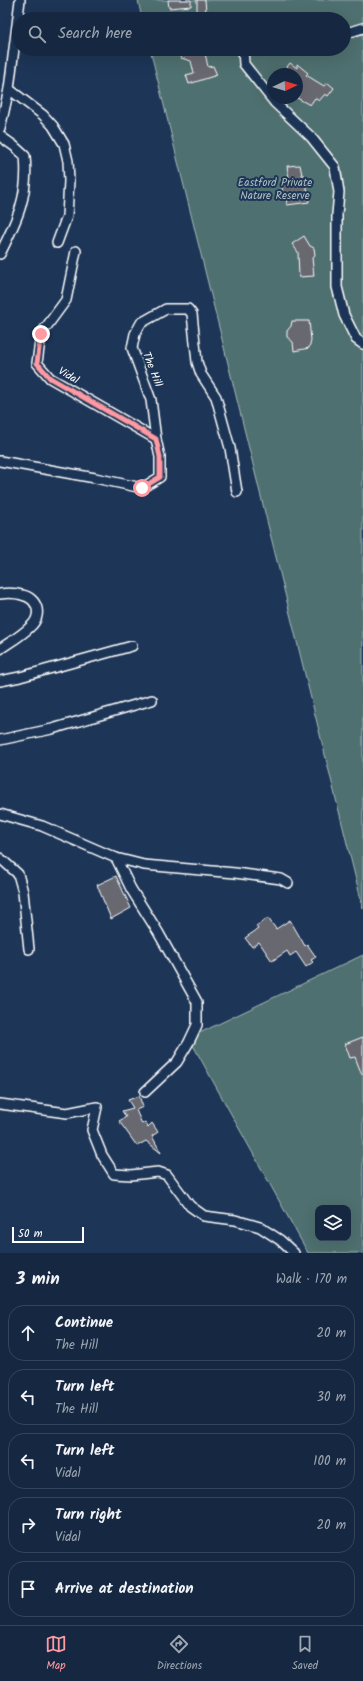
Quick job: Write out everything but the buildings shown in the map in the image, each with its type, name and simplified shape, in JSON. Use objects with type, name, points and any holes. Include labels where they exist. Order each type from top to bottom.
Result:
[{"type":"street","points":[[19,12],[20,0]]},
{"type":"street","points":[[351,32],[363,28]]},
{"type":"street","points":[[0,129],[9,89],[13,56]]},
{"type":"street","points":[[243,56],[244,64],[275,103],[311,137],[335,166],[339,192],[336,215],[337,287],[344,315],[356,339],[363,344]]},
{"type":"street","points":[[9,89],[43,115],[53,126],[64,144],[68,161],[69,181],[67,216],[57,242]]},
{"type":"street","points":[[0,136],[25,156],[27,175],[24,193],[16,221],[0,254]]},
{"type":"street","name":"Vidal","points":[[76,251],[66,300],[41,334],[37,363],[50,378],[156,439]]},
{"type":"street","name":"The Hill","points":[[0,461],[142,488],[160,477],[160,457],[156,439],[152,400],[132,348],[135,334],[141,323],[166,309],[188,309],[192,314],[197,362],[201,374],[216,397],[230,448],[237,492]]},
{"type":"street","points":[[0,594],[23,595],[34,601],[38,611],[37,619],[31,627],[0,649]]},
{"type":"street","points":[[0,681],[20,677],[132,646]]},
{"type":"street","points":[[0,740],[52,729],[152,700]]},
{"type":"street","points":[[0,814],[42,826],[116,858],[144,865],[234,873],[280,879],[288,883]]},
{"type":"street","points":[[0,858],[18,874],[23,892],[29,949]]},
{"type":"street","points":[[116,858],[131,889],[158,932],[197,1002],[197,1025],[189,1042],[177,1062],[145,1092]]},
{"type":"street","points":[[0,1104],[67,1113],[97,1107],[92,1130],[102,1155],[114,1174],[131,1175],[158,1172],[167,1175],[190,1206],[204,1216],[235,1220],[260,1227],[280,1240],[294,1253]]},
{"type":"green space","name":"Eastford Private Nature Reserve","points":[[138,0],[363,0],[363,908],[152,56],[351,56],[351,12],[141,12]]},
{"type":"green space","points":[[363,955],[363,1253],[308,1253],[189,1038]]},
{"type":"route","points":[[41,334],[37,363],[50,378],[156,439],[160,457],[160,477],[142,488]]}]
